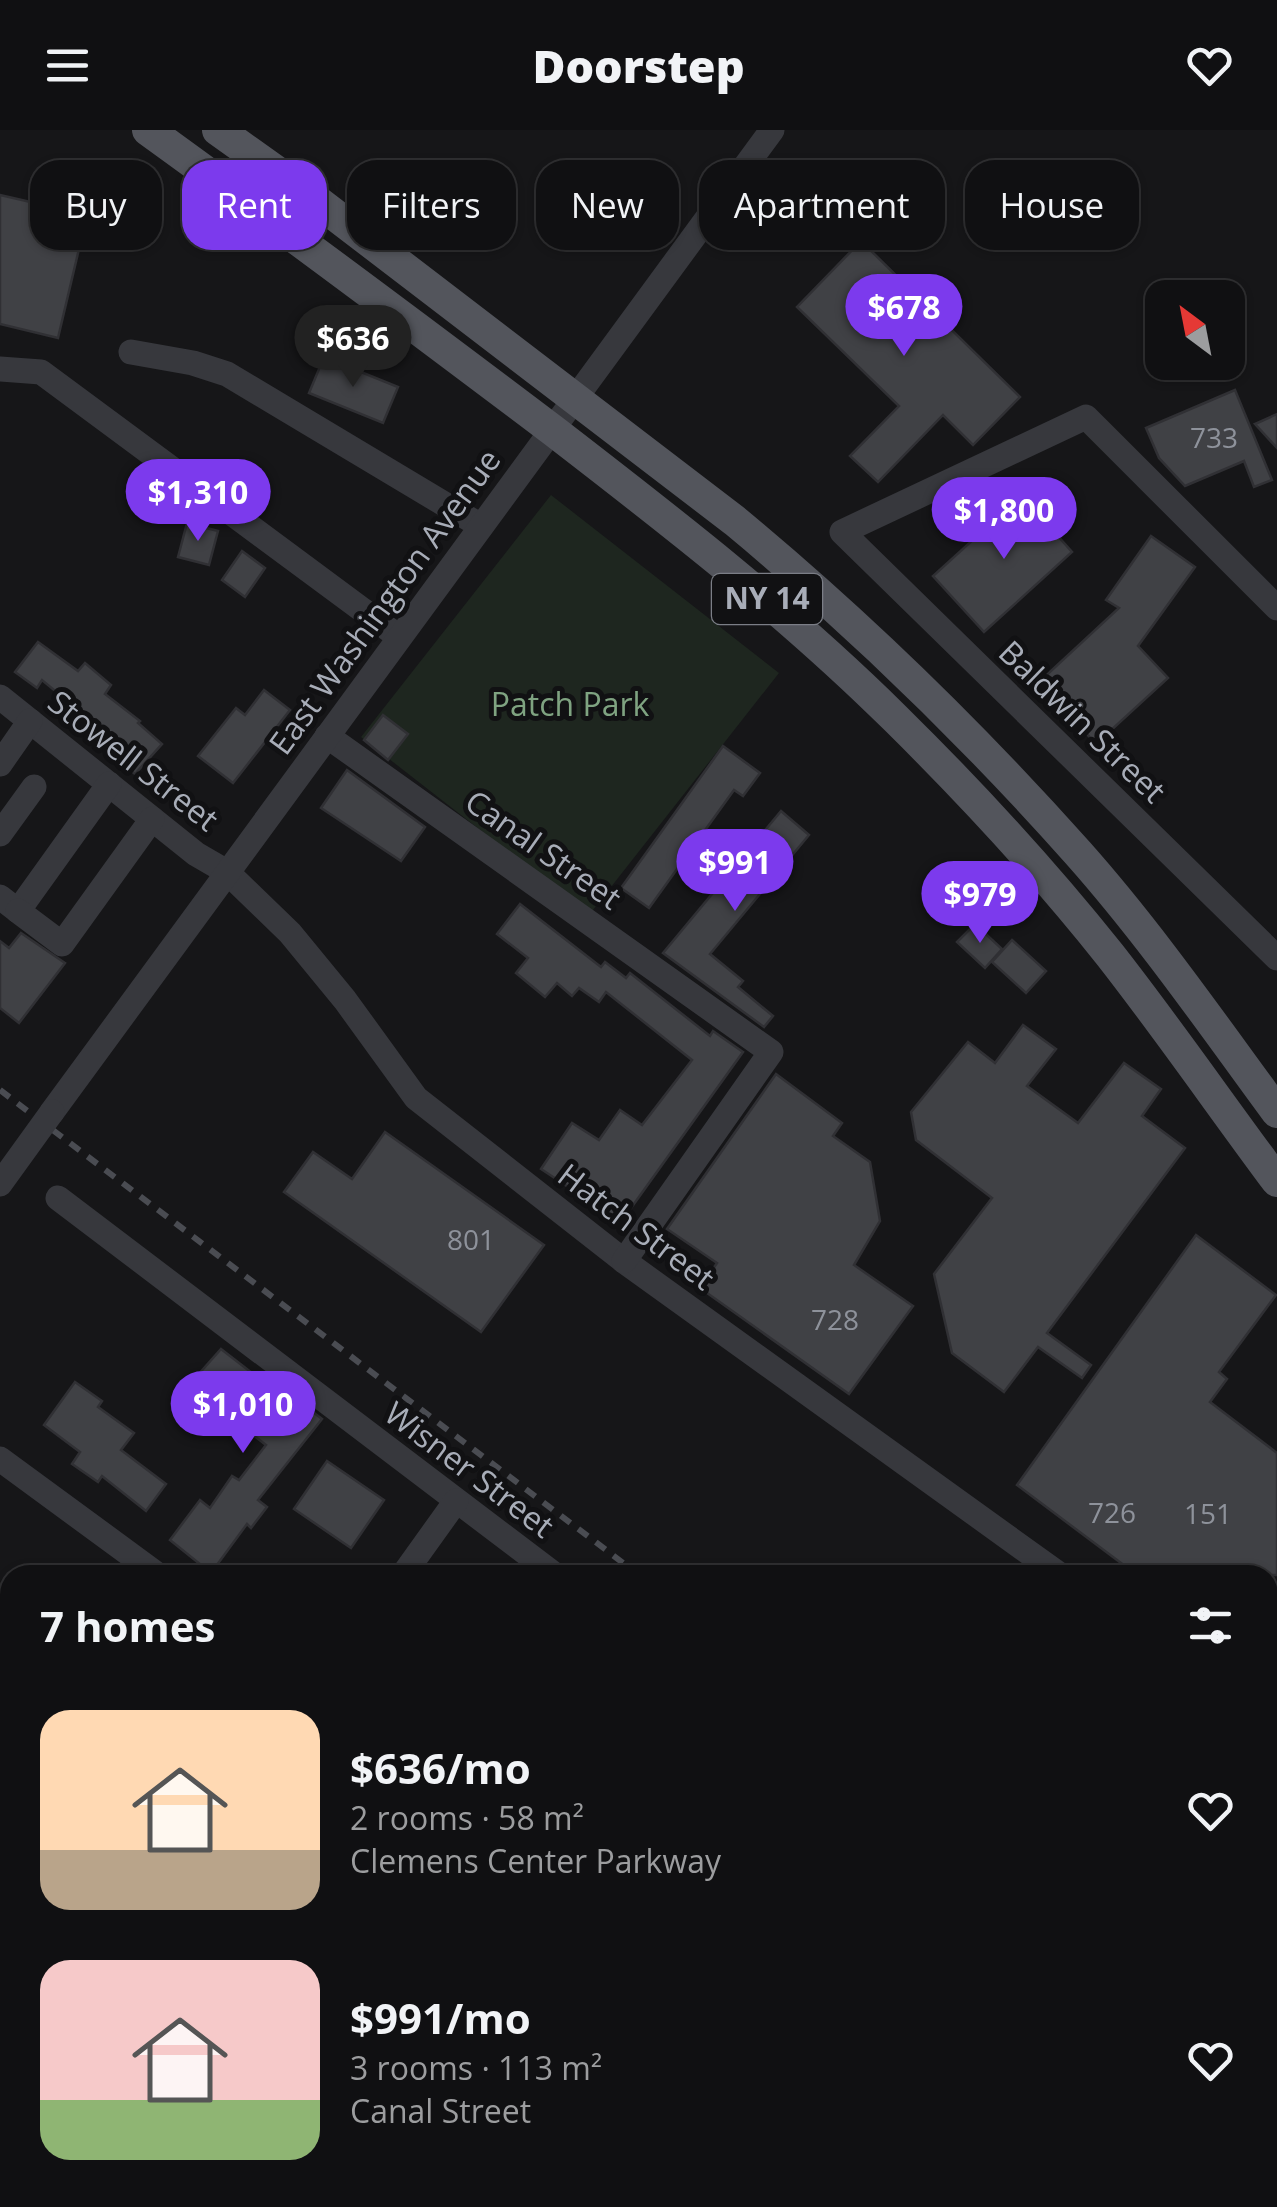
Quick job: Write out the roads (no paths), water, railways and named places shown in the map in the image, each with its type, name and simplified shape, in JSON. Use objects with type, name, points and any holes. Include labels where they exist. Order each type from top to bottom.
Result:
[{"type":"main road","name":"NY 14","points":[[148,130],[363,286],[768,599],[936,760],[1016,844],[1110,955],[1277,1181]]},
{"type":"main road","name":"NY 14","points":[[218,130],[306,192],[773,552],[914,680],[1081,856],[1277,1112]]},
{"type":"street","name":"East Washington Avenue","points":[[0,1184],[772,130]]},
{"type":"street","points":[[131,352],[193,362],[227,374],[481,526]]},
{"type":"street","points":[[0,370],[41,372],[400,637]]},
{"type":"street","name":"Baldwin Street","points":[[1277,608],[1086,418],[842,532],[1277,958]]},
{"type":"street","name":"Stowell Street","points":[[0,697],[196,854],[227,872]]},
{"type":"street","points":[[3,752],[30,721]]},
{"type":"street","name":"Canal Street","points":[[327,736],[771,1052],[624,1261]]},
{"type":"street","points":[[109,784],[9,904],[62,944],[152,819]]},
{"type":"street","points":[[0,834],[34,788]]},
{"type":"street","name":"Hatch Street","points":[[227,872],[290,933],[345,1000],[416,1098],[624,1261],[1046,1565]]},
{"type":"street","name":"Wisner Street","points":[[58,1198],[541,1565]]},
{"type":"street","points":[[0,1458],[144,1565]]},
{"type":"street","points":[[410,1565],[456,1501]]},
{"type":"railway","points":[[0,1090],[626,1565]]},
{"type":"park label","name":"Patch Park","points":[[570,705]]}]
